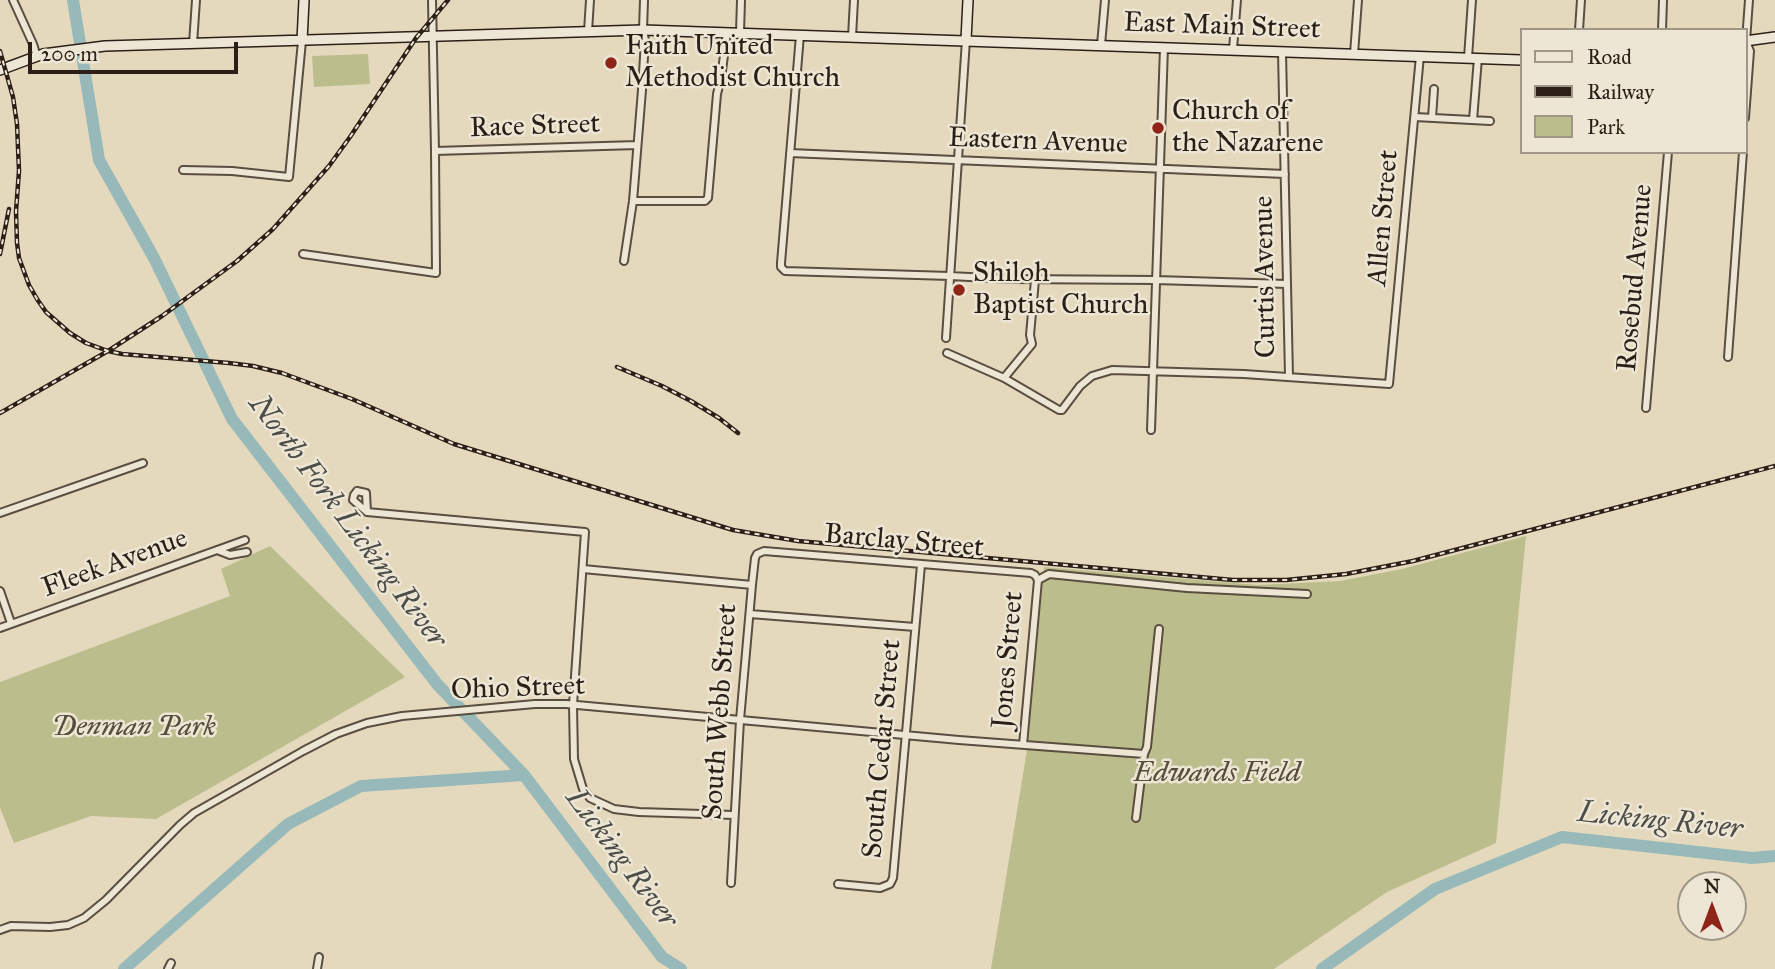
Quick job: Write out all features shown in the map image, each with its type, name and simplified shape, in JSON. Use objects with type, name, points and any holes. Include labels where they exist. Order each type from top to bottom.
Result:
[{"type":"main road","points":[[302,41],[304,0]]},
{"type":"main road","points":[[966,40],[968,0]]},
{"type":"main road","name":"East Main Street","points":[[0,70],[40,56],[105,46],[643,30],[1520,60]]},
{"type":"main road","points":[[1747,41],[1775,37]]},
{"type":"street","points":[[13,0],[40,56]]},
{"type":"street","points":[[192,44],[196,0]]},
{"type":"street","points":[[303,254],[436,273],[432,0]]},
{"type":"street","points":[[587,32],[590,0]]},
{"type":"street","points":[[624,261],[633,201],[645,40],[645,0]]},
{"type":"street","points":[[740,33],[741,0]]},
{"type":"street","points":[[852,37],[854,0]]},
{"type":"street","points":[[1101,45],[1105,0]]},
{"type":"street","points":[[1233,50],[1237,0]]},
{"type":"street","points":[[1354,54],[1358,0]]},
{"type":"street","points":[[1472,0],[1473,120]]},
{"type":"street","points":[[1578,28],[1581,0]]},
{"type":"street","points":[[1662,28],[1663,0]]},
{"type":"street","points":[[1747,28],[1749,0]]},
{"type":"street","points":[[633,201],[707,200],[717,94],[727,33]]},
{"type":"street","points":[[800,35],[781,257],[781,267],[789,273],[1287,284]]},
{"type":"street","points":[[946,338],[966,40]]},
{"type":"street","points":[[183,170],[232,171],[289,177],[302,41]]},
{"type":"street","points":[[1747,44],[1750,51],[1747,91]]},
{"type":"street","points":[[1151,430],[1164,47]]},
{"type":"street","name":"Curtis Avenue","points":[[1282,52],[1289,376]]},
{"type":"street","name":"Allen Street","points":[[1289,376],[1389,384],[1420,56]]},
{"type":"street","points":[[1432,118],[1434,89]]},
{"type":"street","points":[[1415,117],[1490,121]]},
{"type":"street","name":"Race Street","points":[[435,151],[636,145]]},
{"type":"street","name":"Eastern Avenue","points":[[790,153],[1284,174]]},
{"type":"street","name":"Rosebud Avenue","points":[[1646,408],[1668,154]]},
{"type":"street","points":[[1728,356],[1743,154]]},
{"type":"street","points":[[1004,378],[1032,344],[1030,335],[1035,280]]},
{"type":"street","points":[[947,353],[1004,378],[1057,410],[1062,410],[1080,386],[1092,376],[1112,370],[1289,376]]},
{"type":"street","points":[[0,513],[143,463]]},
{"type":"street","points":[[367,512],[585,532],[573,705],[573,759],[583,789],[590,798],[614,810],[734,815]]},
{"type":"street","name":"Fleek Avenue","points":[[0,628],[245,540]]},
{"type":"street","points":[[217,550],[230,555],[247,552]]},
{"type":"street","name":"Barclay Street","points":[[764,551],[1031,573],[1038,580]]},
{"type":"street","name":"South Webb Street","points":[[731,883],[740,720],[752,584],[755,558],[764,551]]},
{"type":"street","name":"South Cedar Street","points":[[838,884],[880,888],[890,884],[893,878],[921,565]]},
{"type":"street","points":[[583,569],[752,584]]},
{"type":"street","points":[[1038,580],[1049,574],[1187,588],[1307,594]]},
{"type":"street","name":"Jones Street","points":[[1023,745],[1038,580]]},
{"type":"street","points":[[0,591],[11,623]]},
{"type":"street","points":[[750,614],[915,627]]},
{"type":"street","points":[[1136,818],[1147,747],[1159,629]]},
{"type":"street","name":"Ohio Street","points":[[0,930],[11,926],[68,925],[83,918],[106,900],[194,813],[335,734],[385,719],[426,713],[549,704],[573,705],[1144,754]]},
{"type":"street","points":[[317,969],[318,957]]},
{"type":"green space","points":[[368,54],[370,84],[314,87],[312,56]]},
{"type":"green space","name":"Edwards Field","points":[[1526,536],[1496,843],[1387,892],[1274,969],[991,969],[1028,744],[1044,567],[1258,585],[1340,581],[1402,569]]},
{"type":"green space","name":"Denman Park","points":[[270,546],[405,677],[156,819],[91,816],[14,843],[0,808],[0,682],[230,596],[221,569]]},
{"type":"waterway","name":"North Fork Licking River","points":[[73,0],[99,160],[154,258],[232,419],[437,684],[524,775],[662,957],[681,969]]},
{"type":"waterway","points":[[124,969],[288,824],[361,786],[524,775]]},
{"type":"waterway","name":"Licking River","points":[[1322,969],[1435,889],[1562,837],[1752,858],[1775,856]]},
{"type":"railway","points":[[0,413],[108,351],[162,316],[237,261],[273,229],[329,166],[416,38],[448,0]]},
{"type":"railway","points":[[0,51],[13,97],[17,124],[19,171],[16,211],[19,258],[37,299],[46,312],[70,333],[86,343],[122,354],[229,363],[282,373],[352,399],[454,444],[733,530],[798,541],[1233,580],[1286,580],[1346,574],[1413,561],[1775,466]]},
{"type":"railway","points":[[0,254],[9,209]]},
{"type":"railway","points":[[617,367],[691,401],[738,433]]},
{"type":"place","name":"Faith United Methodist Church","points":[[611,63]]},
{"type":"place","name":"Church of the Nazarene","points":[[1158,128]]},
{"type":"place","name":"Shiloh Baptist Church","points":[[959,290]]}]
